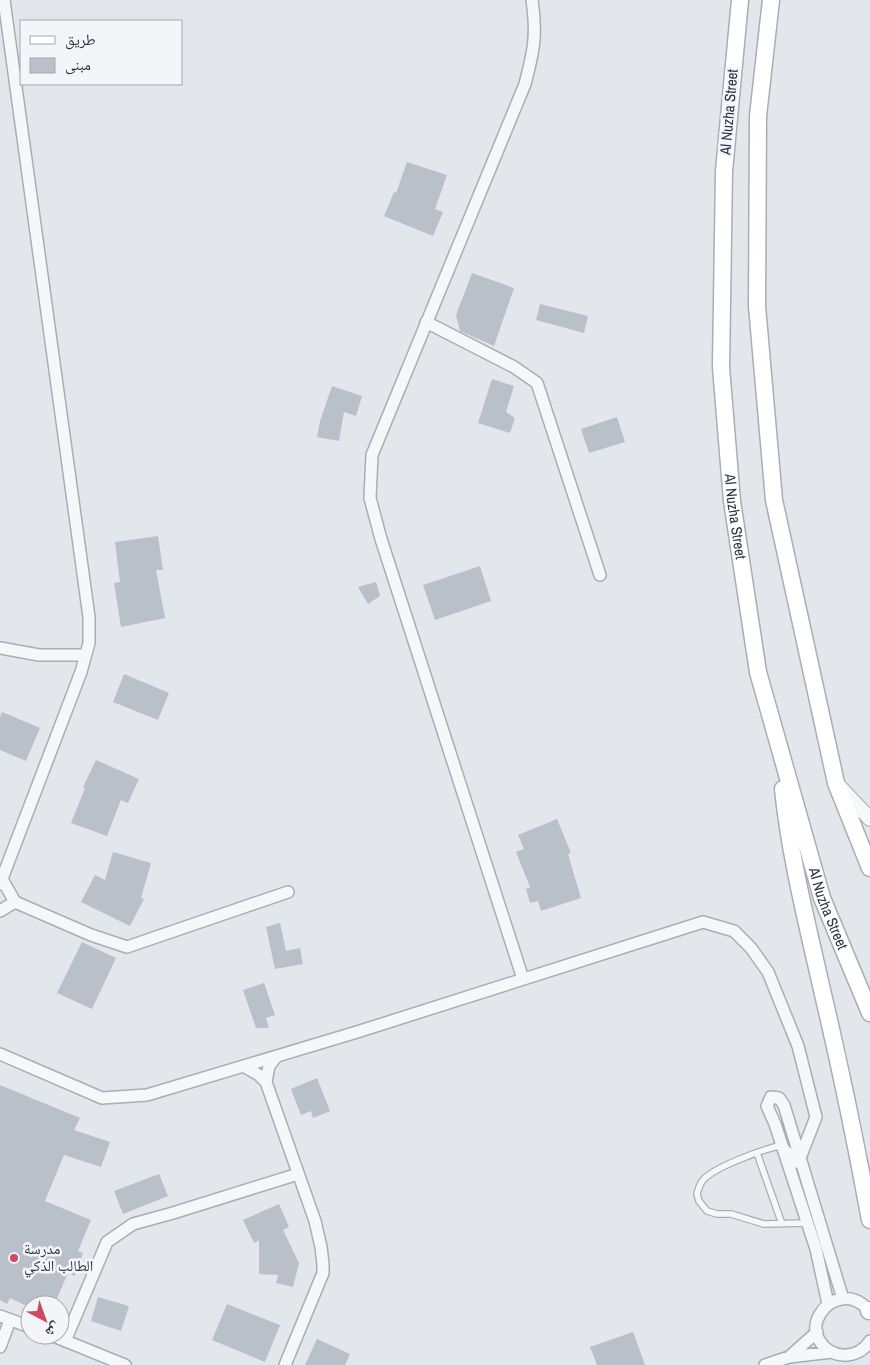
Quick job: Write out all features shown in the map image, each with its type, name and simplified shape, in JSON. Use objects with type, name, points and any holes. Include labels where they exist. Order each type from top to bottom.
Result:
[{"type":"main road","name":"Al Nuzha Street","points":[[740,0],[724,171],[721,367],[732,501],[758,672],[822,898],[870,1013]]},
{"type":"main road","name":"Al Nuzha Street","points":[[771,0],[758,116],[757,306],[774,500],[836,783],[870,868]]},
{"type":"main road","points":[[780,749],[787,829],[835,1046],[870,1220]]},
{"type":"street","points":[[4,0],[89,617],[89,643],[80,672],[1,882],[15,902],[91,935],[127,947],[288,892]]},
{"type":"street","points":[[523,979],[381,539],[370,498],[372,455],[525,84],[534,49],[535,23],[532,0]]},
{"type":"street","points":[[426,322],[514,366],[537,383],[600,574]]},
{"type":"street","points":[[0,648],[39,656],[85,655]]},
{"type":"street","points":[[836,783],[870,819]]},
{"type":"street","points":[[0,911],[15,902]]},
{"type":"street","points":[[0,1054],[102,1098],[147,1095],[703,922],[734,931],[751,948],[768,972],[798,1046],[816,1117],[800,1158]]},
{"type":"street","points":[[276,1056],[269,1066],[266,1082],[318,1232],[323,1264],[323,1272],[285,1365]]},
{"type":"street","points":[[243,1066],[266,1082]]},
{"type":"street","points":[[828,1304],[816,1249],[782,1145],[767,1106],[771,1097],[779,1098],[784,1105],[843,1299]]},
{"type":"street","points":[[70,1329],[107,1242],[133,1224],[298,1174]]},
{"type":"street","points":[[841,1358],[819,1340],[817,1322],[820,1313],[828,1304],[843,1299],[859,1302],[870,1312]]},
{"type":"street","points":[[0,1347],[5,1318],[20,1323]]},
{"type":"street","points":[[790,1357],[817,1332]]},
{"type":"street","points":[[766,1365],[790,1357],[841,1358],[860,1352],[870,1341]]},
{"type":"street","points":[[70,1343],[125,1365]]},
{"type":"lane","points":[[807,1223],[764,1224],[731,1214],[717,1214],[707,1211],[699,1201],[697,1194],[703,1180],[720,1167],[782,1145],[790,1151],[811,1194]]},
{"type":"lane","points":[[757,1153],[782,1224]]},
{"type":"building","points":[[407,162],[447,175],[435,209],[443,212],[433,236],[384,216],[394,192],[396,193]]},
{"type":"building","points":[[472,273],[514,288],[494,346],[460,331],[456,315]]},
{"type":"building","points":[[540,304],[588,316],[584,333],[536,320]]},
{"type":"building","points":[[492,379],[514,386],[506,412],[515,418],[510,433],[478,423]]},
{"type":"building","points":[[332,386],[362,396],[356,416],[344,412],[339,441],[317,437],[320,421]]},
{"type":"building","points":[[617,417],[625,442],[589,453],[581,429]]},
{"type":"building","points":[[158,536],[163,570],[156,570],[165,618],[121,627],[114,583],[120,582],[115,542]]},
{"type":"building","points":[[480,566],[491,601],[435,620],[423,585]]},
{"type":"building","points":[[376,582],[380,596],[368,604],[358,587]]},
{"type":"building","points":[[124,674],[169,693],[158,720],[113,702]]},
{"type":"building","points":[[2,712],[40,728],[26,761],[0,750],[0,717]]},
{"type":"building","points":[[96,760],[139,779],[128,803],[121,800],[107,836],[71,823],[85,788],[83,787]]},
{"type":"building","points":[[557,819],[571,853],[568,854],[581,898],[541,911],[538,901],[530,903],[526,889],[530,887],[516,852],[524,849],[518,835]]},
{"type":"building","points":[[113,852],[151,863],[141,898],[144,899],[130,926],[81,902],[95,875],[105,880]]},
{"type":"building","points":[[280,923],[286,951],[300,948],[303,964],[275,969],[266,927]]},
{"type":"building","points":[[82,942],[116,958],[92,1009],[57,993]]},
{"type":"building","points":[[264,983],[275,1015],[266,1018],[269,1028],[256,1028],[243,990]]},
{"type":"building","points":[[317,1078],[330,1111],[313,1118],[311,1111],[301,1115],[291,1089]]},
{"type":"building","points":[[0,1085],[80,1118],[74,1130],[110,1142],[101,1167],[64,1155],[45,1201],[91,1220],[78,1251],[83,1253],[75,1276],[68,1273],[58,1295],[20,1295],[20,1303],[10,1298],[7,1304],[0,1300]]},
{"type":"building","points":[[159,1174],[168,1196],[123,1214],[114,1191]]},
{"type":"building","points":[[279,1204],[289,1227],[283,1230],[299,1263],[293,1287],[276,1283],[278,1275],[259,1274],[259,1240],[254,1243],[243,1220]]},
{"type":"building","points":[[98,1297],[129,1306],[121,1331],[91,1321]]},
{"type":"building","points":[[227,1304],[280,1325],[265,1362],[212,1340]]},
{"type":"building","points":[[633,1332],[645,1365],[597,1365],[590,1347]]},
{"type":"building","points":[[317,1339],[350,1354],[345,1365],[305,1365]]},
{"type":"place","name":"مدرسة الطالب الذكي","points":[[14,1258]]}]
